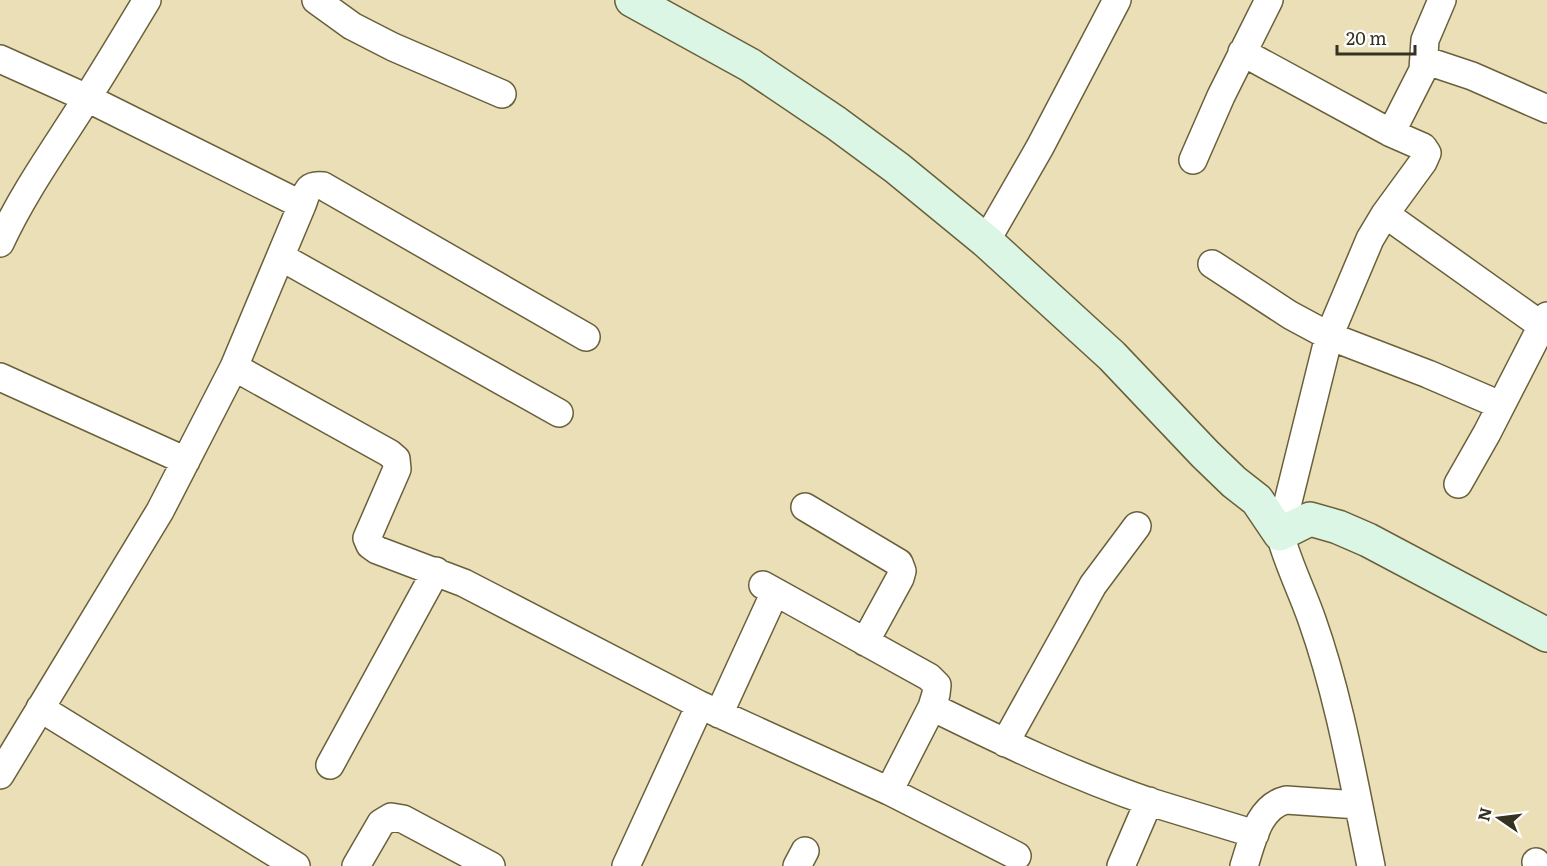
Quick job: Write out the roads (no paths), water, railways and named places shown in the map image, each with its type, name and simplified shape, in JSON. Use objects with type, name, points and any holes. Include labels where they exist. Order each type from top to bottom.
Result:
[{"type":"street","points":[[0,243],[39,170],[87,98],[147,0]]},
{"type":"street","points":[[316,0],[352,26],[393,47],[502,94]]},
{"type":"street","points":[[632,0],[750,65],[836,123],[897,168],[986,241],[1112,356],[1205,454],[1257,500],[1280,534],[1285,555],[1312,620],[1332,690],[1371,866]]},
{"type":"street","points":[[986,241],[1040,147],[1116,0]]},
{"type":"street","points":[[1193,160],[1242,52],[1269,0]]},
{"type":"street","points":[[1391,133],[1423,70],[1425,40],[1443,0]]},
{"type":"street","points":[[1242,52],[1391,133],[1423,147],[1426,153],[1423,162],[1385,214],[1370,239],[1329,336],[1280,534]]},
{"type":"street","points":[[0,59],[87,98],[302,205]]},
{"type":"street","points":[[1424,60],[1472,76],[1547,109]]},
{"type":"street","points":[[0,776],[149,530],[186,461],[234,367],[308,189],[315,185],[323,186],[586,337]]},
{"type":"street","points":[[1385,214],[1544,321],[1487,433],[1458,484]]},
{"type":"street","points":[[281,257],[559,413]]},
{"type":"street","points":[[1212,264],[1290,315],[1329,336],[1428,374],[1500,405]]},
{"type":"street","points":[[234,367],[396,459],[397,469],[367,538],[370,545],[377,550],[464,583],[710,709],[889,791],[1017,856]]},
{"type":"street","points":[[0,377],[186,461]]},
{"type":"street","points":[[805,507],[899,563],[902,571],[900,578],[866,642]]},
{"type":"street","points":[[1280,534],[1310,519],[1338,527],[1368,540],[1547,635]]},
{"type":"street","points":[[1005,743],[1094,585],[1137,526]]},
{"type":"street","points":[[330,765],[436,571]]},
{"type":"street","points":[[627,866],[710,709],[769,588],[929,677],[937,685],[932,707],[889,791]]},
{"type":"street","points":[[932,707],[1061,768],[1149,801],[1255,834]]},
{"type":"street","points":[[40,708],[296,866]]},
{"type":"street","points":[[1244,866],[1266,810],[1276,802],[1286,800],[1358,805]]},
{"type":"street","points":[[1121,866],[1149,801]]},
{"type":"street","points":[[356,866],[381,823],[391,816],[403,819],[491,866]]}]
